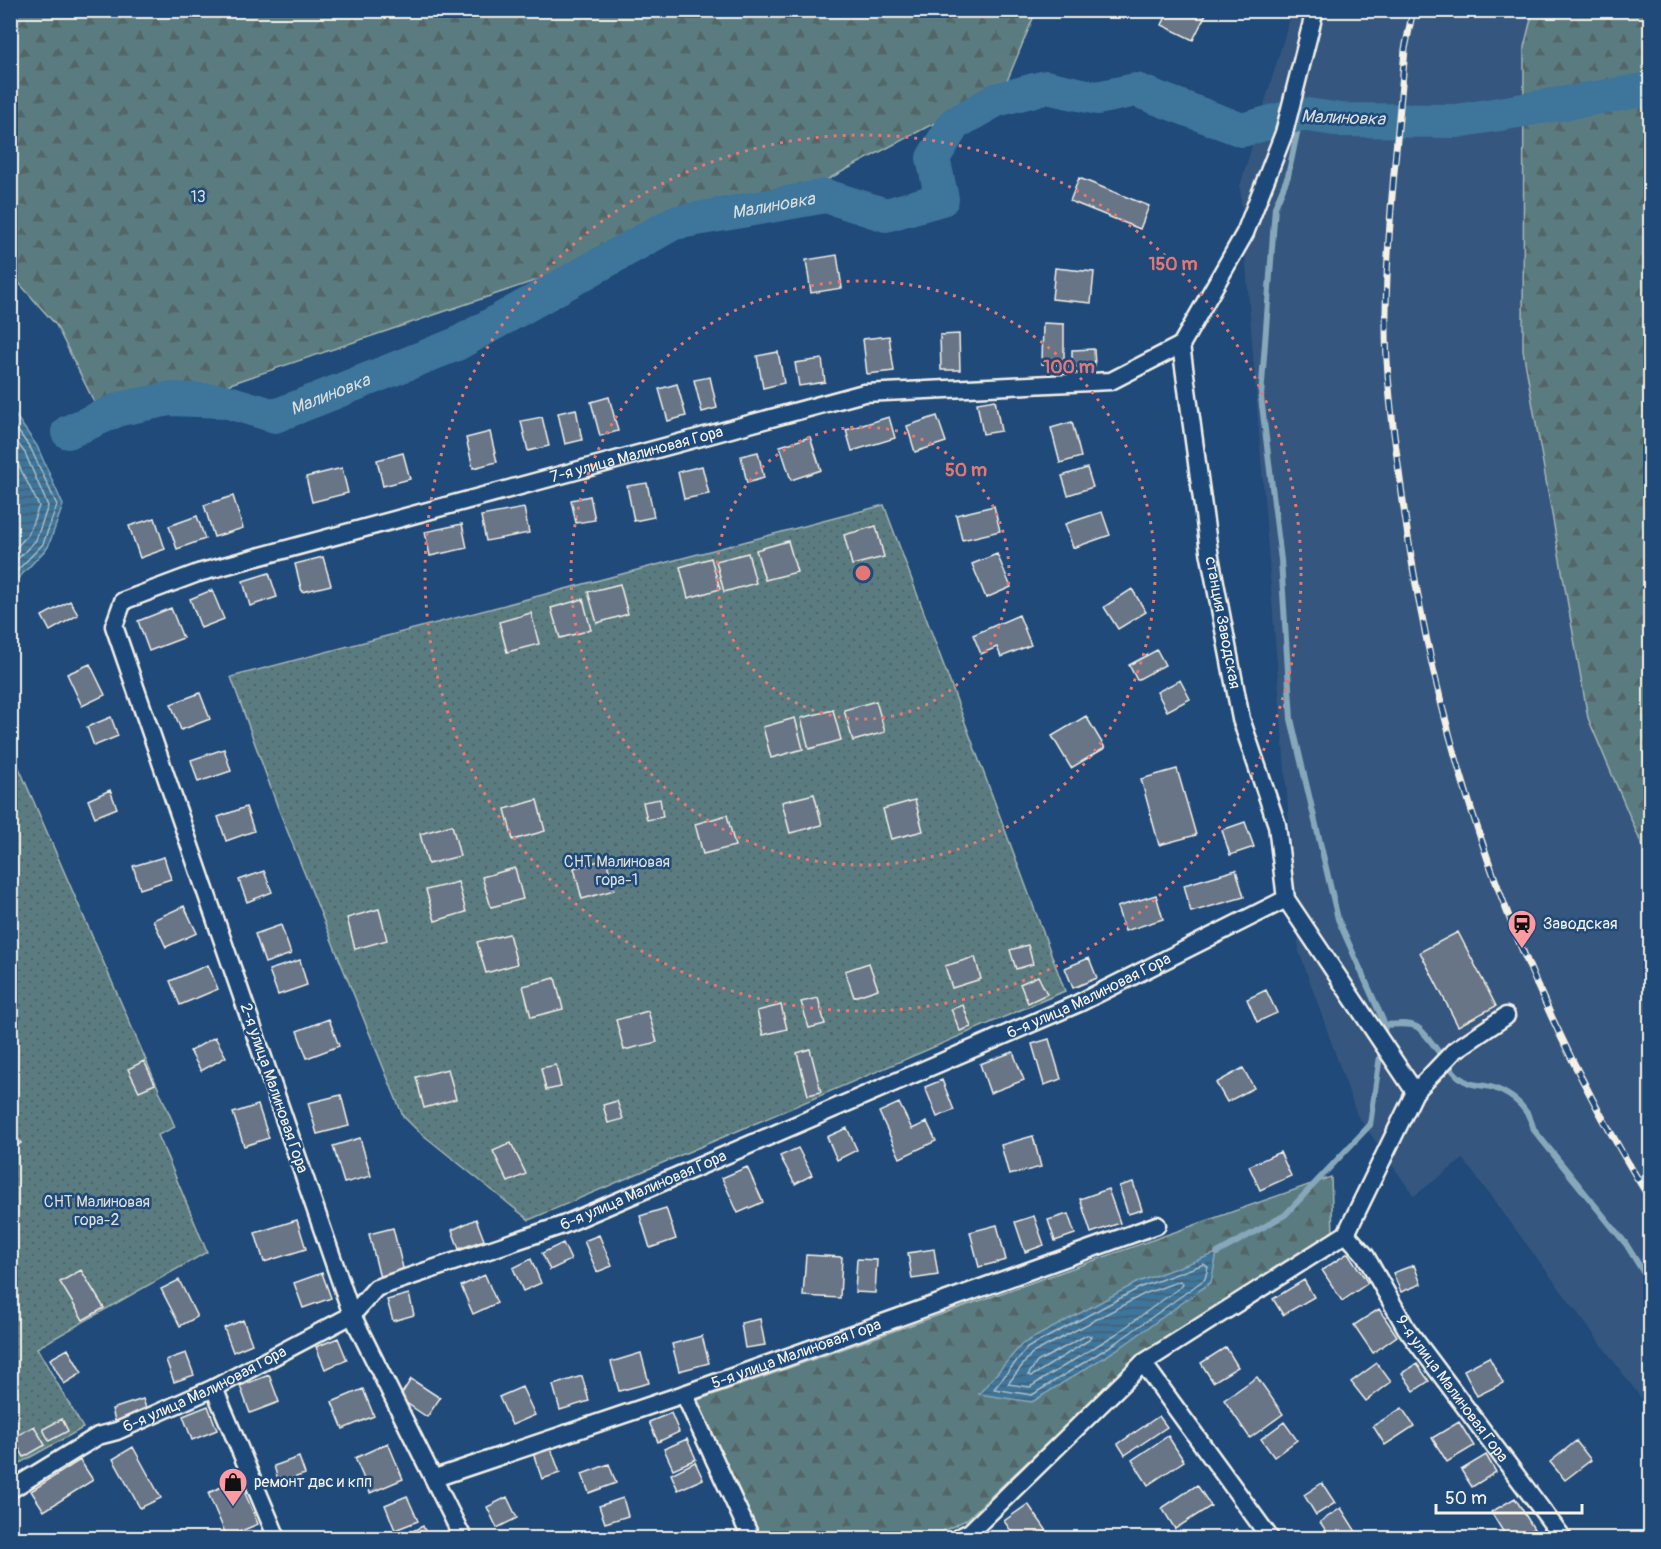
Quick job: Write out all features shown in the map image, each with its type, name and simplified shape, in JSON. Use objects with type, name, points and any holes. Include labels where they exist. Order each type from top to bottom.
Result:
[{"type":"street","points":[[1181,345],[1245,233],[1284,133],[1315,10]]},
{"type":"street","name":"7-я улица Малиновая Гора","points":[[114,626],[123,601],[198,573],[864,393],[1111,381],[1181,345]]},
{"type":"street","name":"станция Заводская","points":[[1181,345],[1211,562],[1241,719],[1277,825],[1286,900],[1415,1092]]},
{"type":"street","name":"2-я улица Малиновая Гора","points":[[114,626],[352,1316],[435,1478],[463,1539]]},
{"type":"street","name":"6-я улица Малиновая Гора","points":[[10,1490],[98,1436],[117,1431],[214,1388],[352,1316],[376,1288],[584,1216],[1079,1003],[1286,900]]},
{"type":"street","points":[[968,1536],[1143,1363],[1346,1234],[1415,1092],[1454,1050],[1506,1016]]},
{"type":"street","name":"5-я улица Малиновая Гора","points":[[435,1478],[684,1394],[1157,1225]]},
{"type":"street","name":"9-я улица Малиновая Гора","points":[[1346,1234],[1365,1255],[1406,1328],[1563,1539]]},
{"type":"street","points":[[1143,1363],[1270,1539]]},
{"type":"street","points":[[214,1388],[277,1539]]},
{"type":"street","points":[[684,1394],[751,1539]]},
{"type":"shaded area","points":[[1292,11],[1533,11],[1524,47],[1523,350],[1588,718],[1650,864],[1650,1410],[1463,1159],[1414,1196],[1357,1115],[1299,951],[1240,186]]},
{"type":"green space","name":"13","points":[[10,11],[1036,11],[1005,86],[815,186],[106,426],[56,325],[11,274]]},
{"type":"green space","points":[[1533,11],[1650,11],[1650,864],[1588,718],[1523,350],[1524,47]]},
{"type":"green space","name":"СНТ Малиновая гора-1","points":[[884,505],[1065,991],[529,1220],[417,1130],[403,1116],[278,808],[231,677]]},
{"type":"green space","name":"СНТ Малиновая гора-2","points":[[10,747],[175,1127],[158,1135],[207,1252],[37,1348],[83,1428],[11,1468]]},
{"type":"green space","points":[[1331,1177],[1333,1234],[1138,1357],[966,1520],[929,1538],[762,1538],[695,1401]]},
{"type":"water","points":[[11,409],[37,446],[63,505],[48,547],[11,586]]},
{"type":"water","points":[[1217,1253],[1211,1282],[1124,1345],[1032,1402],[979,1394],[1022,1344],[1138,1282]]},
{"type":"building","points":[[1169,10],[1208,10],[1193,40],[1162,25]]},
{"type":"building","points":[[1079,178],[1149,206],[1140,229],[1070,201]]},
{"type":"building","points":[[837,255],[842,288],[811,293],[806,260]]},
{"type":"building","points":[[1055,268],[1094,272],[1091,303],[1052,299]]},
{"type":"building","points":[[1043,323],[1064,324],[1064,365],[1042,364]]},
{"type":"building","points":[[959,334],[960,370],[941,370],[940,335]]},
{"type":"building","points":[[889,336],[894,371],[867,374],[863,339]]},
{"type":"building","points":[[1094,349],[1095,366],[1072,367],[1072,350]]},
{"type":"building","points":[[778,352],[784,383],[763,388],[757,356]]},
{"type":"building","points":[[822,359],[825,382],[799,386],[795,363]]},
{"type":"building","points":[[710,377],[717,408],[702,412],[694,380]]},
{"type":"building","points":[[677,384],[686,416],[668,421],[659,389]]},
{"type":"building","points":[[609,397],[618,431],[600,436],[591,402]]},
{"type":"building","points":[[995,400],[1001,431],[983,434],[977,403]]},
{"type":"building","points":[[576,409],[582,440],[565,444],[558,413]]},
{"type":"building","points":[[937,416],[946,442],[915,452],[907,426]]},
{"type":"building","points":[[542,417],[549,446],[528,451],[521,421]]},
{"type":"building","points":[[889,417],[895,438],[852,451],[846,430]]},
{"type":"building","points":[[1072,422],[1081,457],[1060,463],[1051,428]]},
{"type":"building","points":[[490,432],[497,462],[473,468],[466,438]]},
{"type":"building","points":[[810,437],[821,470],[791,480],[780,446]]},
{"type":"building","points":[[758,452],[764,478],[747,483],[741,456]]},
{"type":"building","points":[[403,453],[410,479],[383,486],[377,460]]},
{"type":"building","points":[[702,466],[709,494],[684,499],[678,472]]},
{"type":"building","points":[[342,468],[348,493],[312,502],[306,477]]},
{"type":"building","points":[[1087,468],[1093,487],[1068,495],[1062,476]]},
{"type":"building","points":[[647,483],[654,517],[634,521],[627,486]]},
{"type":"building","points":[[233,496],[243,528],[214,537],[204,505]]},
{"type":"building","points":[[590,496],[595,520],[576,523],[571,500]]},
{"type":"building","points":[[994,506],[1000,531],[962,540],[956,515]]},
{"type":"building","points":[[524,508],[529,533],[486,541],[481,516]]},
{"type":"building","points":[[1102,512],[1110,535],[1073,548],[1065,524]]},
{"type":"building","points":[[197,516],[205,539],[177,549],[169,526]]},
{"type":"building","points":[[155,518],[165,549],[140,558],[129,526]]},
{"type":"building","points":[[462,524],[467,548],[430,556],[425,532]]},
{"type":"building","points":[[876,526],[884,557],[852,565],[844,535]]},
{"type":"building","points":[[788,541],[797,572],[765,580],[756,550]]},
{"type":"building","points":[[748,553],[756,583],[724,592],[716,561]]},
{"type":"building","points":[[997,554],[1011,587],[986,598],[972,564]]},
{"type":"building","points":[[323,557],[331,585],[302,592],[295,564]]},
{"type":"building","points":[[711,558],[720,589],[688,598],[680,567]]},
{"type":"building","points":[[269,573],[277,597],[250,606],[243,581]]},
{"type":"building","points":[[620,584],[628,614],[597,623],[588,592]]},
{"type":"building","points":[[1132,589],[1146,612],[1118,629],[1104,607]]},
{"type":"building","points":[[212,590],[224,619],[201,628],[190,599]]},
{"type":"building","points":[[583,599],[591,630],[560,638],[551,608]]},
{"type":"building","points":[[70,601],[78,615],[50,631],[42,616]]},
{"type":"building","points":[[171,608],[183,638],[149,651],[138,621]]},
{"type":"building","points":[[531,613],[539,644],[507,652],[499,622]]},
{"type":"building","points":[[1019,615],[1031,645],[1001,657],[997,647],[981,654],[973,635]]},
{"type":"building","points":[[1157,650],[1165,665],[1137,680],[1129,665]]},
{"type":"building","points":[[90,664],[105,695],[82,706],[67,674]]},
{"type":"building","points":[[1180,680],[1190,699],[1167,711],[1157,692]]},
{"type":"building","points":[[200,693],[210,719],[181,730],[171,704]]},
{"type":"building","points":[[876,701],[885,732],[853,741],[844,710]]},
{"type":"building","points":[[833,710],[841,740],[809,749],[801,718]]},
{"type":"building","points":[[1086,716],[1105,748],[1071,768],[1052,736]]},
{"type":"building","points":[[111,717],[118,736],[94,746],[87,727]]},
{"type":"building","points":[[795,718],[803,749],[771,758],[763,727]]},
{"type":"building","points":[[224,749],[231,771],[198,782],[191,760]]},
{"type":"building","points":[[1177,769],[1196,835],[1159,845],[1141,779]]},
{"type":"building","points":[[110,790],[117,808],[95,817],[88,800]]},
{"type":"building","points":[[814,794],[822,825],[790,833],[782,802]]},
{"type":"building","points":[[660,799],[663,817],[647,820],[643,802]]},
{"type":"building","points":[[537,800],[545,831],[513,840],[505,809]]},
{"type":"building","points":[[915,800],[923,831],[891,839],[883,809]]},
{"type":"building","points":[[246,807],[254,831],[226,841],[218,817]]},
{"type":"building","points":[[727,815],[735,846],[703,854],[695,824]]},
{"type":"building","points":[[1245,822],[1254,847],[1230,855],[1222,830]]},
{"type":"building","points":[[452,825],[460,856],[428,864],[420,834]]},
{"type":"building","points":[[164,857],[171,879],[140,889],[133,866]]},
{"type":"building","points":[[606,859],[614,890],[582,899],[574,868]]},
{"type":"building","points":[[515,868],[523,899],[491,907],[482,877]]},
{"type":"building","points":[[1236,870],[1244,897],[1191,912],[1184,885]]},
{"type":"building","points":[[264,871],[272,892],[247,902],[239,880]]},
{"type":"building","points":[[458,882],[466,912],[435,921],[426,890]]},
{"type":"building","points":[[1156,895],[1163,919],[1125,931],[1117,907]]},
{"type":"building","points":[[184,906],[197,933],[166,947],[153,920]]},
{"type":"building","points":[[379,909],[387,940],[355,949],[347,918]]},
{"type":"building","points":[[281,925],[291,954],[265,963],[255,934]]},
{"type":"building","points":[[1458,932],[1496,1006],[1458,1026],[1420,952]]},
{"type":"building","points":[[509,934],[517,964],[486,973],[477,942]]},
{"type":"building","points":[[1028,945],[1033,964],[1016,969],[1010,950]]},
{"type":"building","points":[[975,957],[981,979],[952,988],[945,966]]},
{"type":"building","points":[[1089,958],[1097,978],[1073,988],[1065,968]]},
{"type":"building","points":[[300,960],[307,985],[278,995],[269,970]]},
{"type":"building","points":[[869,963],[878,989],[854,997],[845,971]]},
{"type":"building","points":[[208,965],[218,989],[180,1005],[170,981]]},
{"type":"building","points":[[1038,976],[1047,994],[1028,1003],[1020,984]]},
{"type":"building","points":[[555,978],[563,1009],[531,1017],[523,986]]},
{"type":"building","points":[[1266,990],[1277,1013],[1257,1022],[1247,999]]},
{"type":"building","points":[[818,998],[825,1024],[809,1028],[801,1002]]},
{"type":"building","points":[[781,1005],[787,1029],[763,1035],[757,1011]]},
{"type":"building","points":[[963,1005],[971,1027],[960,1031],[951,1009]]},
{"type":"building","points":[[648,1011],[657,1042],[624,1050],[616,1020]]},
{"type":"building","points":[[329,1019],[339,1046],[307,1058],[297,1031]]},
{"type":"building","points":[[215,1037],[226,1057],[201,1071],[190,1051]]},
{"type":"building","points":[[1049,1039],[1061,1079],[1044,1085],[1032,1044]]},
{"type":"building","points":[[810,1049],[821,1092],[808,1095],[797,1053]]},
{"type":"building","points":[[1013,1052],[1024,1080],[990,1093],[980,1064]]},
{"type":"building","points":[[144,1061],[155,1084],[139,1091],[128,1069]]},
{"type":"building","points":[[556,1065],[561,1087],[546,1090],[541,1068]]},
{"type":"building","points":[[1243,1068],[1254,1088],[1227,1102],[1216,1083]]},
{"type":"building","points":[[448,1069],[456,1099],[424,1108],[416,1077]]},
{"type":"building","points":[[942,1080],[954,1110],[937,1117],[925,1087]]},
{"type":"building","points":[[341,1095],[349,1126],[317,1134],[308,1103]]},
{"type":"building","points":[[617,1101],[623,1119],[608,1123],[603,1105]]},
{"type":"building","points":[[899,1103],[912,1129],[927,1122],[936,1141],[900,1158],[879,1112]]},
{"type":"building","points":[[258,1105],[269,1138],[244,1146],[233,1113]]},
{"type":"building","points":[[10,1128],[21,1143],[10,1150]]},
{"type":"building","points":[[847,1128],[857,1150],[837,1160],[827,1137]]},
{"type":"building","points":[[1033,1136],[1041,1167],[1009,1175],[1001,1145]]},
{"type":"building","points":[[360,1138],[371,1176],[344,1183],[333,1146]]},
{"type":"building","points":[[511,1143],[526,1174],[508,1182],[493,1151]]},
{"type":"building","points":[[798,1148],[812,1175],[795,1184],[780,1156]]},
{"type":"building","points":[[1280,1152],[1291,1176],[1260,1190],[1249,1166]]},
{"type":"building","points":[[747,1167],[763,1202],[738,1213],[722,1178]]},
{"type":"building","points":[[1133,1182],[1142,1210],[1128,1214],[1119,1186]]},
{"type":"building","points":[[1108,1189],[1120,1223],[1091,1233],[1080,1199]]},
{"type":"building","points":[[666,1208],[676,1239],[650,1248],[640,1216]]},
{"type":"building","points":[[1068,1214],[1075,1234],[1055,1241],[1048,1220]]},
{"type":"building","points":[[1034,1216],[1044,1245],[1025,1252],[1015,1222]]},
{"type":"building","points":[[476,1219],[484,1240],[459,1249],[452,1230]]},
{"type":"building","points":[[297,1220],[306,1249],[264,1262],[255,1233]]},
{"type":"building","points":[[997,1225],[1006,1260],[979,1267],[970,1232]]},
{"type":"building","points":[[393,1228],[404,1272],[380,1278],[369,1234]]},
{"type":"building","points":[[599,1235],[612,1266],[597,1272],[584,1241]]},
{"type":"building","points":[[563,1243],[571,1260],[550,1270],[542,1253]]},
{"type":"building","points":[[934,1249],[938,1275],[912,1279],[908,1253]]},
{"type":"building","points":[[1348,1253],[1368,1283],[1342,1301],[1322,1270]]},
{"type":"building","points":[[806,1255],[842,1257],[840,1298],[803,1296]]},
{"type":"building","points":[[531,1259],[541,1283],[523,1291],[513,1268]]},
{"type":"building","points":[[857,1259],[877,1260],[875,1293],[855,1292]]},
{"type":"building","points":[[1414,1265],[1421,1284],[1401,1292],[1393,1273]]},
{"type":"building","points":[[81,1270],[104,1308],[83,1320],[60,1282]]},
{"type":"building","points":[[322,1273],[331,1298],[303,1308],[294,1283]]},
{"type":"building","points":[[485,1275],[497,1303],[473,1314],[461,1286]]},
{"type":"building","points":[[179,1280],[197,1317],[180,1326],[161,1289]]},
{"type":"building","points":[[1304,1280],[1314,1297],[1283,1315],[1273,1299]]},
{"type":"building","points":[[409,1294],[414,1315],[393,1321],[387,1300]]},
{"type":"building","points":[[1379,1309],[1397,1336],[1373,1353],[1354,1325]]},
{"type":"building","points":[[760,1319],[765,1345],[745,1348],[741,1323]]},
{"type":"building","points":[[243,1320],[252,1344],[233,1352],[224,1328]]},
{"type":"building","points":[[702,1336],[709,1363],[679,1371],[672,1344]]},
{"type":"building","points":[[338,1338],[347,1360],[325,1369],[316,1347]]},
{"type":"building","points":[[1226,1347],[1238,1367],[1213,1382],[1201,1363]]},
{"type":"building","points":[[68,1349],[82,1373],[64,1384],[50,1359]]},
{"type":"building","points":[[186,1353],[194,1375],[174,1382],[166,1360]]},
{"type":"building","points":[[641,1353],[649,1383],[619,1391],[611,1362]]},
{"type":"building","points":[[1489,1357],[1503,1383],[1477,1396],[1464,1370]]},
{"type":"building","points":[[1377,1363],[1391,1382],[1366,1401],[1351,1382]]},
{"type":"building","points":[[1417,1364],[1429,1381],[1414,1391],[1402,1373]]},
{"type":"building","points":[[269,1375],[279,1402],[250,1413],[240,1386]]},
{"type":"building","points":[[582,1376],[589,1401],[560,1410],[553,1385]]},
{"type":"building","points":[[1257,1377],[1283,1414],[1250,1438],[1224,1400]]},
{"type":"building","points":[[411,1379],[440,1398],[427,1417],[399,1398]]},
{"type":"building","points":[[522,1387],[535,1415],[512,1425],[499,1397]]},
{"type":"building","points":[[363,1389],[374,1416],[343,1429],[332,1402]]},
{"type":"building","points":[[143,1399],[148,1414],[116,1424],[112,1409]]},
{"type":"building","points":[[208,1406],[217,1430],[192,1440],[183,1416]]},
{"type":"building","points":[[1402,1408],[1414,1426],[1385,1445],[1373,1426]]},
{"type":"building","points":[[671,1413],[679,1432],[658,1442],[649,1422]]},
{"type":"building","points":[[1159,1416],[1167,1427],[1125,1455],[1118,1444]]},
{"type":"building","points":[[62,1419],[68,1431],[49,1441],[43,1429]]},
{"type":"building","points":[[1284,1422],[1297,1440],[1274,1457],[1261,1439]]},
{"type":"building","points":[[1459,1422],[1474,1446],[1447,1462],[1432,1438]]},
{"type":"building","points":[[34,1426],[45,1445],[24,1457],[13,1438]]},
{"type":"building","points":[[1168,1436],[1184,1461],[1148,1485],[1132,1460]]},
{"type":"building","points":[[687,1439],[696,1459],[673,1469],[664,1449]]},
{"type":"building","points":[[1576,1441],[1591,1460],[1565,1480],[1550,1462]]},
{"type":"building","points":[[388,1443],[403,1479],[370,1493],[355,1458]]},
{"type":"building","points":[[550,1446],[560,1473],[542,1479],[533,1453]]},
{"type":"building","points":[[133,1447],[161,1498],[140,1508],[113,1459]]},
{"type":"building","points":[[1486,1455],[1496,1472],[1472,1487],[1461,1470]]},
{"type":"building","points":[[299,1457],[305,1474],[279,1483],[274,1466]]},
{"type":"building","points":[[80,1460],[93,1480],[44,1511],[31,1491]]},
{"type":"building","points":[[695,1462],[703,1479],[678,1490],[671,1474]]},
{"type":"building","points":[[609,1464],[616,1483],[589,1493],[582,1474]]},
{"type":"building","name":"ремонт двс и кпп","points":[[239,1479],[258,1524],[227,1537],[208,1493]]},
{"type":"building","points":[[1322,1483],[1335,1503],[1316,1515],[1304,1495]]},
{"type":"building","points":[[1197,1485],[1211,1506],[1175,1529],[1162,1508]]},
{"type":"building","points":[[407,1496],[418,1521],[395,1530],[385,1505]]},
{"type":"building","points":[[507,1497],[517,1518],[497,1528],[487,1507]]},
{"type":"building","points":[[623,1498],[628,1516],[605,1523],[599,1506]]},
{"type":"building","points":[[1515,1498],[1534,1529],[1517,1538],[1507,1538],[1491,1512]]},
{"type":"building","points":[[1028,1504],[1047,1531],[1036,1538],[1016,1538],[1004,1521]]},
{"type":"building","points":[[1341,1508],[1360,1538],[1331,1538],[1320,1522]]},
{"type":"building","points":[[423,1526],[428,1538],[398,1538]]},
{"type":"building","points":[[1236,1529],[1242,1538],[1221,1538]]},
{"type":"waterway","name":"Малиновка","points":[[68,432],[120,409],[169,399],[225,401],[275,416],[457,344],[674,223],[826,196],[886,215],[942,199],[933,158],[954,124],[996,100],[1046,87],[1097,98],[1136,90],[1242,130],[1301,114],[1341,120],[1457,121],[1650,89]]},
{"type":"waterway","points":[[1301,114],[1288,176],[1275,207],[1261,397],[1281,560],[1291,719],[1338,919],[1385,1025],[1383,1039]]},
{"type":"waterway","points":[[1385,1025],[1406,1024],[1417,1027],[1463,1080],[1494,1088],[1515,1099],[1529,1116],[1534,1130],[1626,1244],[1650,1283]]},
{"type":"waterway","points":[[1217,1253],[1285,1215],[1370,1125],[1381,1049]]},
{"type":"railway","points":[[1413,10],[1405,49],[1393,182],[1388,248],[1386,337],[1393,427],[1416,587],[1459,770],[1488,860],[1522,948],[1560,1034],[1602,1118],[1650,1199]]},
{"type":"place","name":"Заводская","points":[[1522,950]]},
{"type":"place","name":"ремонт двс и кпп","points":[[233,1508]]}]
